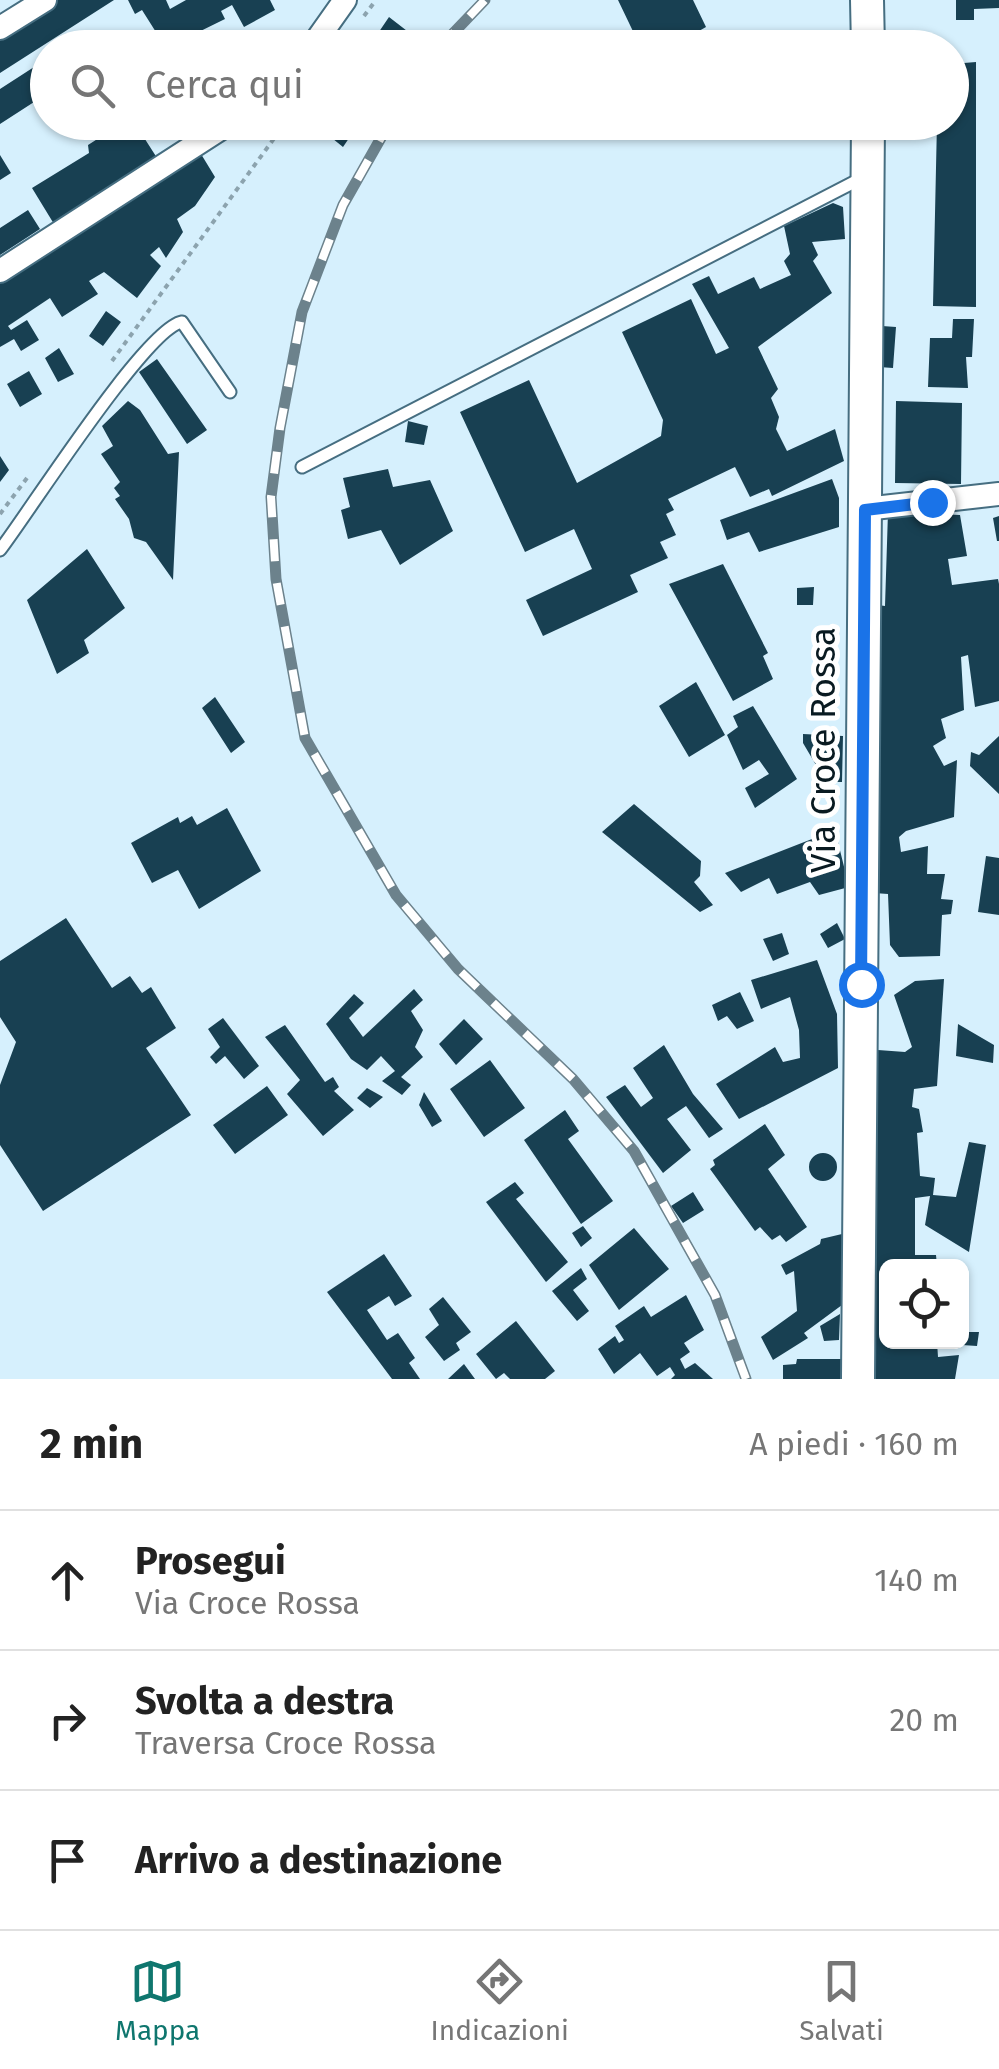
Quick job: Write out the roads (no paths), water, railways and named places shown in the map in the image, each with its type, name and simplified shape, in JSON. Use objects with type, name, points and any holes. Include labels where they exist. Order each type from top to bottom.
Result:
[{"type":"main road","points":[[867,0],[868,30]]},
{"type":"main road","name":"Via Croce Rossa","points":[[858,1379],[868,140]]},
{"type":"street","points":[[0,28],[45,0]]},
{"type":"street","points":[[324,30],[345,0]]},
{"type":"street","points":[[0,271],[203,140]]},
{"type":"street","points":[[865,510],[999,494]]},
{"type":"lane","points":[[302,466],[868,174]]},
{"type":"lane","points":[[0,550],[130,370],[167,327],[182,322],[230,392]]},
{"type":"railway","points":[[456,30],[485,0]]},
{"type":"railway","points":[[380,140],[343,205],[302,312],[271,497],[276,579],[305,738],[396,895],[458,969],[573,1079],[634,1151],[715,1295],[746,1379]]}]
